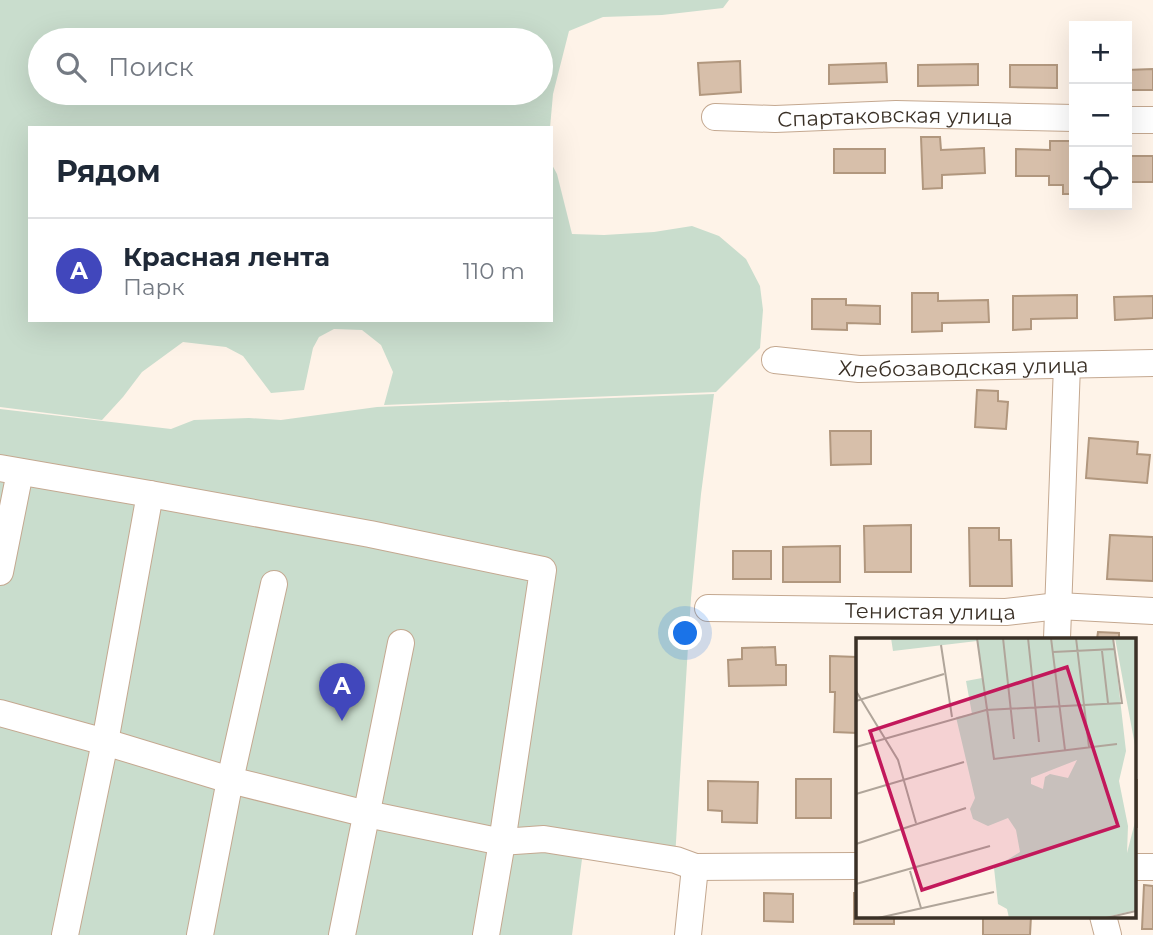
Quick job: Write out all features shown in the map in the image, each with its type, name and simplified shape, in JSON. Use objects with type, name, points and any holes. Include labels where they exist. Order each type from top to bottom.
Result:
[{"type":"street","name":"Спартаковская улица","points":[[715,117],[775,119],[896,114],[1069,118]]},
{"type":"street","points":[[1132,120],[1153,120]]},
{"type":"street","name":"Хлебозаводская улица","points":[[775,360],[859,369],[1153,363]]},
{"type":"street","points":[[1057,638],[1067,365]]},
{"type":"street","points":[[0,572],[10,470],[370,534],[543,570],[486,935]]},
{"type":"street","points":[[65,935],[105,742],[150,494]]},
{"type":"street","points":[[200,935],[230,780],[274,584]]},
{"type":"street","name":"Тенистая улица","points":[[708,608],[1006,612],[1058,606],[1153,611]]},
{"type":"street","points":[[342,935],[401,643]]},
{"type":"street","points":[[0,713],[230,780],[367,814],[502,842],[544,839],[676,860],[695,867],[856,866]]},
{"type":"street","points":[[688,935],[695,867]]},
{"type":"street","points":[[1104,918],[1108,935]]},
{"type":"green space","points":[[0,0],[729,0],[723,8],[662,15],[603,17],[569,31],[553,94],[553,28],[28,28],[28,105],[552,105],[550,126],[28,126],[28,322],[553,322],[553,167],[572,234],[654,232],[692,226],[719,236],[746,259],[760,286],[763,310],[760,348],[716,392],[384,405],[393,372],[381,345],[362,330],[334,329],[319,337],[313,348],[304,390],[271,393],[243,356],[226,347],[183,342],[142,372],[102,420],[0,407]]},
{"type":"green space","points":[[714,394],[691,598],[675,858],[584,844],[572,935],[0,935],[0,409],[171,429],[194,420],[281,420],[377,407]]},
{"type":"building","points":[[740,61],[741,92],[700,95],[698,63]]},
{"type":"building","points":[[886,63],[887,82],[829,84],[829,65]]},
{"type":"building","points":[[978,64],[978,85],[918,86],[918,65]]},
{"type":"building","points":[[1010,65],[1057,65],[1057,88],[1010,87]]},
{"type":"building","points":[[1153,69],[1153,90],[1132,90],[1132,70]]},
{"type":"building","points":[[921,137],[940,137],[941,150],[984,148],[985,173],[942,175],[942,188],[923,189]]},
{"type":"building","points":[[1050,141],[1069,141],[1069,194],[1063,194],[1063,185],[1049,185],[1049,176],[1016,176],[1016,149],[1050,150]]},
{"type":"building","points":[[834,149],[885,149],[885,173],[834,173]]},
{"type":"building","points":[[1132,156],[1153,156],[1153,182],[1132,182]]},
{"type":"building","points":[[912,293],[938,293],[938,301],[988,300],[989,322],[942,323],[942,331],[912,332]]},
{"type":"building","points":[[1077,295],[1077,318],[1031,319],[1031,329],[1013,330],[1013,296]]},
{"type":"building","points":[[1153,296],[1153,318],[1115,320],[1114,297]]},
{"type":"building","points":[[812,299],[846,299],[846,305],[880,306],[880,324],[847,323],[847,330],[812,329]]},
{"type":"building","points":[[977,390],[998,391],[998,401],[1008,402],[1006,429],[975,427]]},
{"type":"building","points":[[830,431],[871,431],[871,464],[831,465]]},
{"type":"building","points":[[1089,438],[1138,442],[1137,454],[1150,455],[1147,483],[1086,478]]},
{"type":"building","points":[[911,525],[911,572],[865,572],[864,526]]},
{"type":"building","points":[[969,528],[999,528],[999,540],[1011,540],[1012,586],[970,586]]},
{"type":"building","points":[[1110,535],[1153,537],[1153,581],[1107,579]]},
{"type":"building","points":[[840,546],[840,582],[783,582],[783,547]]},
{"type":"building","points":[[733,551],[771,551],[771,579],[733,579]]},
{"type":"building","points":[[1098,632],[1119,633],[1119,638],[1097,638]]},
{"type":"building","points":[[775,647],[776,665],[786,665],[786,685],[729,686],[728,660],[742,659],[742,648]]},
{"type":"building","points":[[830,656],[856,657],[856,733],[834,732],[835,692],[830,692]]},
{"type":"building","points":[[796,779],[831,779],[831,818],[796,818]]},
{"type":"building","points":[[1136,780],[1137,780],[1136,827]]},
{"type":"building","points":[[708,781],[758,782],[757,823],[722,822],[722,811],[708,810]]},
{"type":"building","points":[[1144,885],[1153,886],[1153,929],[1142,929]]},
{"type":"building","points":[[764,893],[793,894],[793,922],[764,921]]},
{"type":"building","points":[[854,893],[856,918],[894,918],[894,924],[854,924]]},
{"type":"building","points":[[983,918],[1031,918],[1030,935],[983,935]]},
{"type":"place","name":"Красная лента","points":[[342,721]]}]
